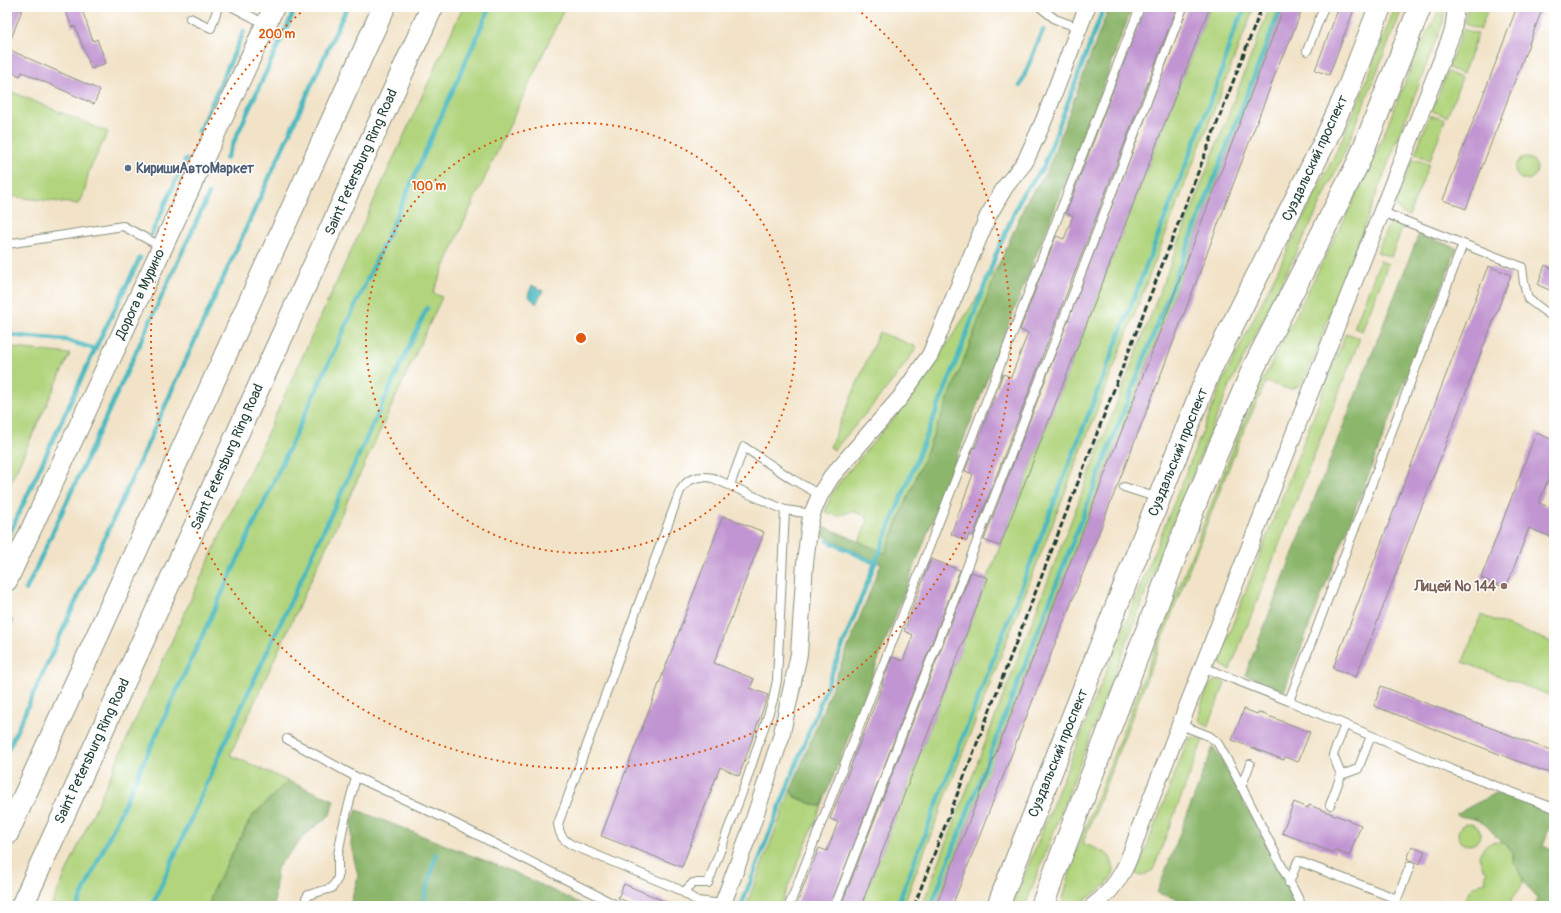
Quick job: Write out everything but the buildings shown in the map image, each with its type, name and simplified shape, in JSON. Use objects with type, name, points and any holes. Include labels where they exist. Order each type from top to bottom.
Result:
[{"type":"main road","points":[[7,834],[384,7]]},
{"type":"main road","name":"Saint Petersburg Ring Road","points":[[22,906],[432,7]]},
{"type":"main road","name":"Суздальский проспект","points":[[998,906],[1209,372],[1325,141],[1347,92],[1380,7]]},
{"type":"main road","points":[[1042,906],[1199,494],[1254,367],[1358,163],[1420,7]]},
{"type":"street","points":[[722,905],[749,834],[781,737],[799,654],[805,563],[812,514],[820,495],[831,477],[867,438],[900,398],[930,355],[988,216],[1005,187],[1024,162],[1044,120],[1087,7]]},
{"type":"street","points":[[1092,906],[1105,897],[1125,867],[1453,31],[1456,7]]},
{"type":"street","name":"Дорога в Мурино","points":[[7,581],[270,16]]},
{"type":"lane","points":[[190,18],[211,28],[218,7]]},
{"type":"lane","points":[[233,7],[270,16]]},
{"type":"lane","points":[[1040,7],[1055,19],[1079,28]]},
{"type":"lane","points":[[790,906],[1140,7]]},
{"type":"lane","points":[[835,906],[1062,323],[1183,7]]},
{"type":"lane","points":[[1307,51],[1324,7]]},
{"type":"lane","points":[[1382,212],[1522,267],[1528,299],[1554,318]]},
{"type":"lane","points":[[7,244],[123,226],[162,247]]},
{"type":"lane","points":[[1289,701],[1463,244]]},
{"type":"lane","points":[[730,485],[744,447],[792,479],[820,495]]},
{"type":"lane","points":[[722,905],[697,900],[684,892],[572,846],[565,841],[560,834],[558,824],[680,491],[685,482],[704,477],[713,478],[785,510],[812,514]]},
{"type":"lane","points":[[1124,487],[1159,499]]},
{"type":"lane","points":[[684,892],[693,883],[708,883],[746,782],[773,700],[778,680],[785,510]]},
{"type":"lane","points":[[1203,667],[1289,701],[1450,769],[1554,808]]},
{"type":"lane","points":[[1181,725],[1210,736],[1216,742],[1302,906]]},
{"type":"lane","points":[[1330,805],[1341,775],[1333,755],[1344,725]]},
{"type":"lane","points":[[1341,775],[1358,769],[1370,736]]},
{"type":"lane","points":[[287,739],[356,777],[448,820],[618,906]]},
{"type":"lane","points":[[1240,787],[1250,764]]},
{"type":"lane","points":[[305,900],[308,894],[332,888],[338,878],[338,855],[343,826],[356,777]]},
{"type":"lane","points":[[1289,883],[1298,861],[1397,899],[1410,866]]},
{"type":"green space","points":[[463,7],[565,7],[459,233],[433,293],[442,297],[230,755],[288,781],[252,816],[214,888],[208,906],[51,906],[146,697]]},
{"type":"green space","points":[[1109,7],[1132,7],[1097,103],[1010,320],[822,805],[818,806],[794,796],[791,790],[881,564],[824,536],[822,533],[824,528],[828,528],[885,553],[959,373],[1001,260],[1027,200],[1047,171]]},
{"type":"green space","points":[[1210,7],[1254,7],[903,906],[861,906],[1000,546]]},
{"type":"green space","points":[[1270,7],[1284,7],[1129,412],[936,906],[922,906]]},
{"type":"green space","points":[[1395,7],[1403,7],[1345,151],[1319,207],[1229,387],[1163,545],[1025,906],[1012,906],[1222,383],[1338,148],[1360,98]]},
{"type":"green space","points":[[1441,7],[1445,7],[1443,22],[1305,379],[1296,387],[1291,388],[1266,382],[1241,437],[1083,843],[1106,853],[1110,857],[1114,868],[1113,874],[1106,885],[1077,906],[1061,906],[1075,854],[1238,436],[1263,380],[1359,190],[1420,46]]},
{"type":"green space","points":[[1466,7],[1489,7],[1480,30],[1465,24],[1467,12]]},
{"type":"green space","points":[[1463,29],[1478,34],[1463,74],[1448,68]]},
{"type":"green space","points":[[1447,72],[1462,78],[1447,117],[1432,111]]},
{"type":"green space","points":[[7,90],[108,132],[89,171],[85,190],[78,204],[7,196]]},
{"type":"green space","points":[[1430,115],[1445,120],[1430,160],[1415,154]]},
{"type":"green space","points":[[1526,158],[1534,161],[1537,169],[1534,177],[1526,180],[1518,177],[1515,169],[1518,161]]},
{"type":"green space","points":[[1413,159],[1429,164],[1409,216],[1397,208],[1396,202]]},
{"type":"green space","points":[[1392,223],[1403,226],[1391,257],[1377,252],[1387,228]]},
{"type":"green space","points":[[1419,234],[1457,248],[1284,691],[1245,675]]},
{"type":"green space","points":[[1001,260],[959,373],[885,553],[859,542],[868,520],[866,516],[852,511],[839,516],[825,512],[832,493],[841,480],[917,391]]},
{"type":"green space","points":[[1380,261],[1388,264],[1362,331],[1354,328]]},
{"type":"green space","points":[[879,332],[917,347],[888,387],[834,450],[830,447]]},
{"type":"green space","points":[[1346,333],[1360,338],[1230,670],[1221,665],[1220,657]]},
{"type":"green space","points":[[7,347],[70,354],[7,490]]},
{"type":"green space","points":[[1481,615],[1554,643],[1554,697],[1463,662]]},
{"type":"green space","points":[[1215,680],[1225,683],[1208,727],[1200,722],[1199,718],[1201,707],[1210,685]]},
{"type":"green space","points":[[1193,737],[1203,740],[1153,870],[1142,876],[1136,874],[1187,743],[1189,739]]},
{"type":"green space","points":[[1213,747],[1222,761],[1298,906],[1201,906],[1157,893]]},
{"type":"green space","points":[[288,781],[334,800],[330,815],[306,834],[277,868],[274,906],[208,906],[214,888],[252,816]]},
{"type":"green space","points":[[791,790],[794,797],[818,806],[822,805],[780,906],[746,906]]},
{"type":"green space","points":[[1496,793],[1554,813],[1543,846],[1554,851],[1554,906],[1535,906],[1538,899],[1526,885],[1519,869],[1513,863],[1514,858],[1511,848],[1501,842],[1490,829],[1481,822],[1456,814]]},
{"type":"green space","points":[[357,810],[511,871],[586,906],[350,906],[358,876],[351,845],[352,821]]},
{"type":"green space","points":[[1469,823],[1477,826],[1480,834],[1477,842],[1469,845],[1461,842],[1458,834],[1461,826]]},
{"type":"green space","points":[[1494,842],[1503,843],[1509,848],[1512,854],[1513,863],[1521,872],[1521,885],[1516,894],[1511,898],[1512,906],[1464,906],[1466,897],[1470,890],[1481,883],[1486,882],[1485,876],[1487,872],[1481,864],[1480,855],[1485,847]]},
{"type":"water","points":[[532,285],[543,291],[536,304],[528,295]]},
{"type":"waterway","points":[[226,159],[296,7]]},
{"type":"waterway","points":[[7,752],[347,7]]},
{"type":"waterway","points":[[77,906],[393,224],[490,7]]},
{"type":"waterway","points":[[741,906],[875,563],[953,370],[997,252],[1022,195],[1043,168],[1104,7]]},
{"type":"waterway","points":[[897,906],[1221,74],[1234,32],[1246,7]]},
{"type":"waterway","points":[[931,906],[1281,7]]},
{"type":"waterway","points":[[1020,86],[1043,30]]},
{"type":"waterway","points":[[199,132],[244,31]]},
{"type":"waterway","points":[[151,235],[186,159]]},
{"type":"waterway","points":[[26,590],[209,194]]},
{"type":"waterway","points":[[7,539],[95,349],[140,258]]},
{"type":"waterway","points":[[152,906],[222,749],[427,308]]},
{"type":"waterway","points":[[7,335],[66,340],[95,349]]},
{"type":"waterway","points":[[828,541],[875,563]]},
{"type":"waterway","points":[[7,630],[11,621]]},
{"type":"waterway","points":[[422,906],[436,854]]},
{"type":"railway","points":[[914,906],[1262,7]]},
{"type":"place","name":"КиришиАвтоМаркет","points":[[128,168]]},
{"type":"place","name":"Лицей № 144","points":[[1504,586]]}]
